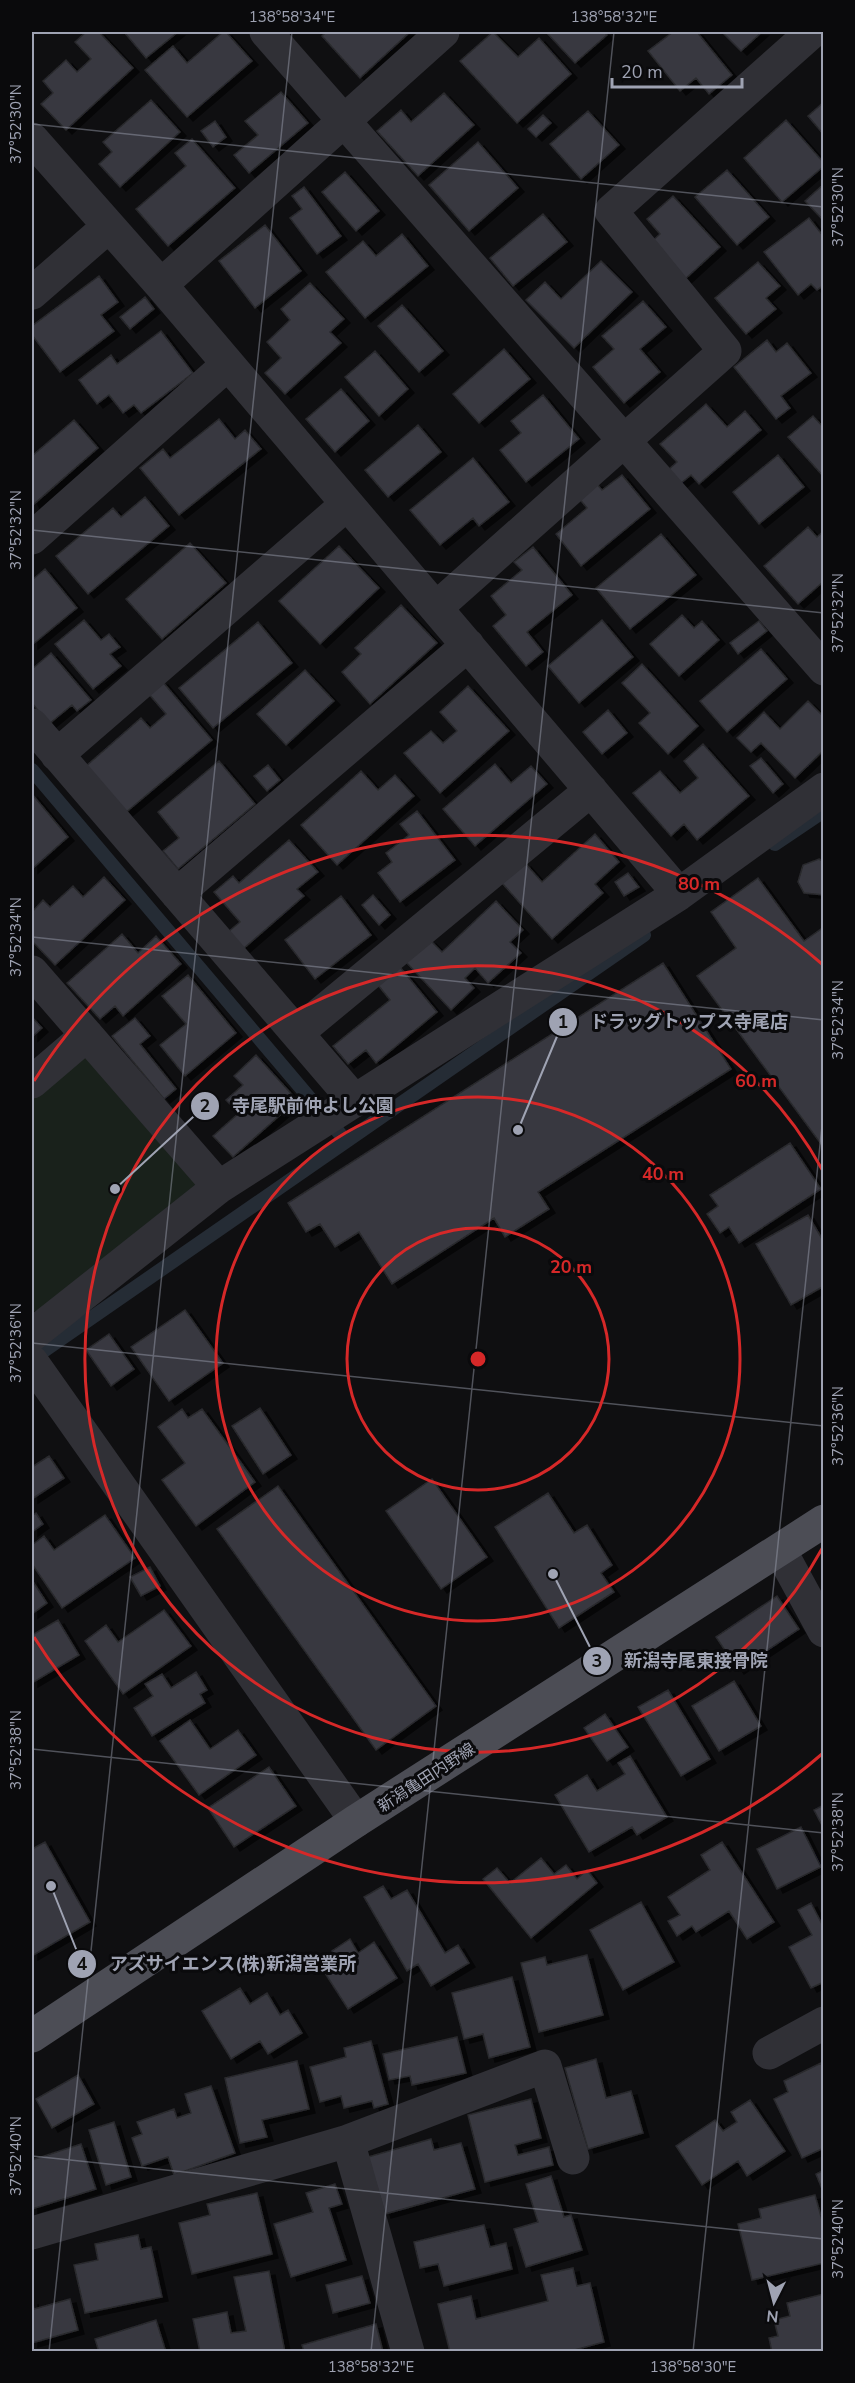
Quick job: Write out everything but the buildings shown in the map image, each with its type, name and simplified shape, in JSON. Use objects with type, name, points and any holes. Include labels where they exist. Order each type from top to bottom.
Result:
[{"type":"main road","name":"新潟亀田内野線","points":[[32,2036],[357,1821],[824,1521]]},
{"type":"street","points":[[266,32],[824,669]]},
{"type":"street","points":[[161,285],[442,32]]},
{"type":"street","points":[[436,608],[725,351],[611,211],[812,32]]},
{"type":"street","points":[[32,139],[161,285],[680,894]]},
{"type":"street","points":[[32,293],[108,226]]},
{"type":"street","points":[[32,538],[228,364]]},
{"type":"street","points":[[57,755],[347,504]]},
{"type":"street","points":[[177,894],[468,645]]},
{"type":"street","points":[[32,725],[355,1101]]},
{"type":"street","points":[[32,1335],[219,1187],[680,894],[824,789]]},
{"type":"street","points":[[297,1033],[591,790]]},
{"type":"street","points":[[32,972],[219,1187]]},
{"type":"street","points":[[32,1082],[87,1035]]},
{"type":"street","points":[[32,1362],[357,1821]]},
{"type":"street","points":[[780,1550],[824,1631]]},
{"type":"street","points":[[769,2053],[824,2023]]},
{"type":"street","points":[[32,2234],[348,2141],[545,2066],[573,2158]]},
{"type":"street","points":[[348,2141],[408,2352]]},
{"type":"shaded area","points":[[73,1058],[88,1058],[201,1180],[195,1198],[38,1312],[32,1311],[32,1093]]},
{"type":"waterway","points":[[32,770],[346,1141]]},
{"type":"waterway","points":[[775,844],[824,811]]},
{"type":"waterway","points":[[32,1359],[644,935]]},
{"type":"place","name":"ドラッグトップス寺尾店","points":[[518,1130]]},
{"type":"place","name":"寺尾駅前仲よし公園","points":[[115,1189]]},
{"type":"place","name":"新潟寺尾東接骨院","points":[[553,1574]]},
{"type":"place","name":"アズサイエンス(株)新潟営業所","points":[[51,1886]]}]
